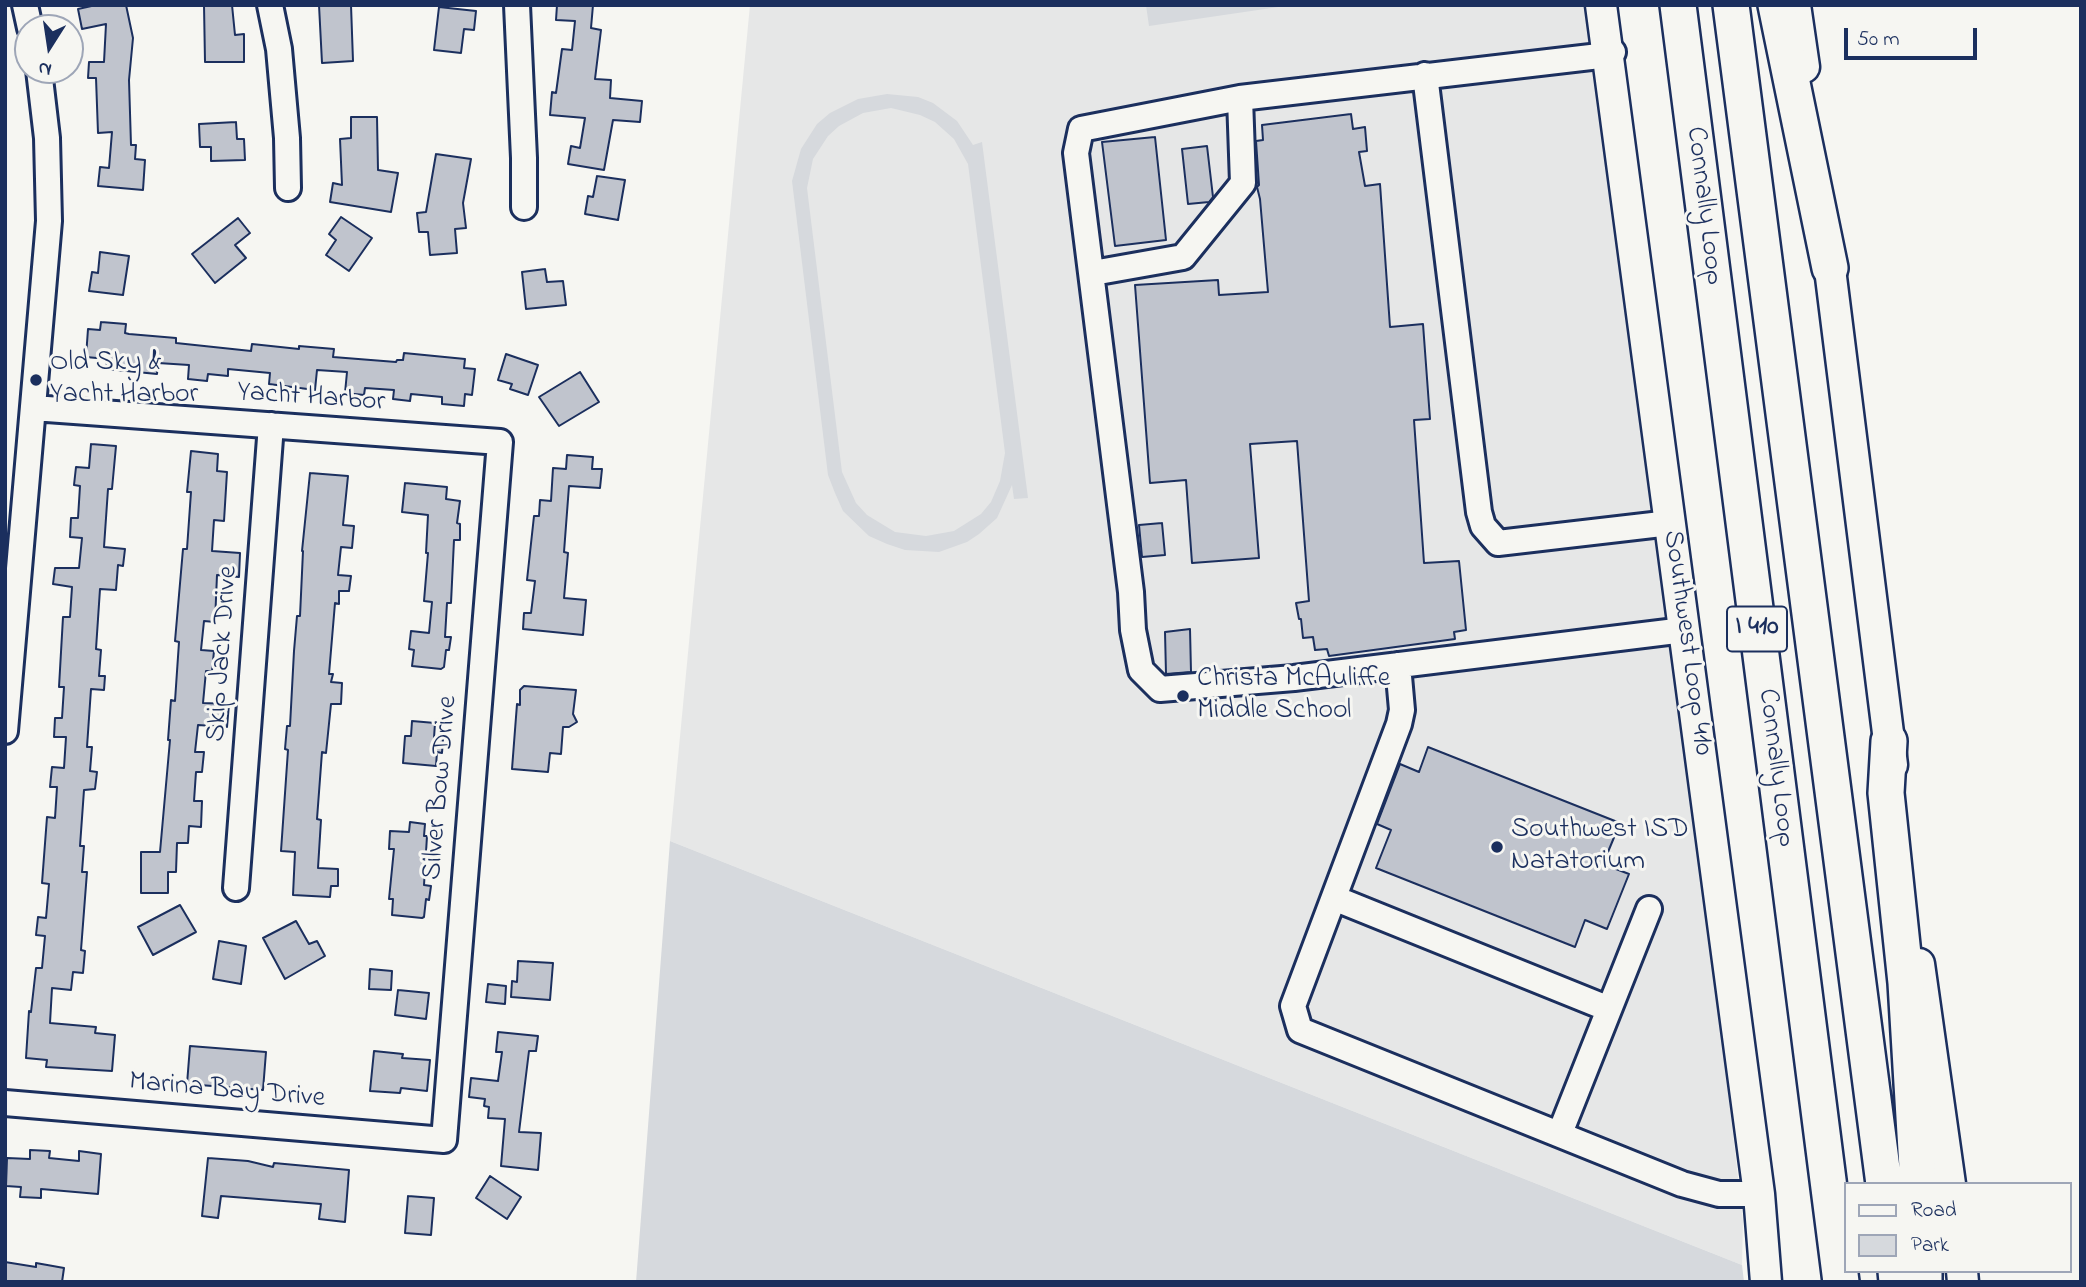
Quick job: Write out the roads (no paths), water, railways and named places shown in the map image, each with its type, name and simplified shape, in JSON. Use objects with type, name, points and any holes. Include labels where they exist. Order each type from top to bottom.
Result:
[{"type":"highway","name":"Connally Loop","points":[[1678,5],[1838,1272]]},
{"type":"highway","name":"Connally Loop","points":[[1731,5],[1884,1182]]},
{"type":"highway","points":[[1776,5],[1830,268]]},
{"type":"highway","points":[[1889,741],[1886,793],[1906,983],[1918,1182]]},
{"type":"main road","name":"Southwest Loop 410","points":[[1601,5],[1611,54],[1759,1195],[1766,1282]]},
{"type":"main road","points":[[1796,5],[1889,741],[1950,1182]]},
{"type":"street","points":[[270,5],[279,49],[287,138],[288,188]]},
{"type":"street","points":[[517,5],[524,207]]},
{"type":"street","points":[[1611,54],[1240,98],[1081,129],[1076,153],[1093,273],[1131,592],[1133,630],[1141,670],[1160,689],[1294,678],[1684,630]]},
{"type":"street","points":[[1425,75],[1479,512],[1483,526],[1498,543],[1670,523]]},
{"type":"street","points":[[5,731],[49,221],[47,138],[41,84]]},
{"type":"street","points":[[1093,273],[1183,257],[1243,183],[1240,98]]},
{"type":"street","name":"Yacht Harbor","points":[[33,408],[500,442]]},
{"type":"street","name":"Skip Jack Drive","points":[[236,888],[271,425]]},
{"type":"street","name":"Silver Bow Drive","points":[[444,1140],[500,442]]},
{"type":"street","points":[[1398,665],[1402,710],[1399,724],[1293,1006],[1300,1030],[1682,1184],[1719,1194],[1759,1195]]},
{"type":"street","points":[[1334,898],[1609,1009]]},
{"type":"street","points":[[1560,1133],[1649,909]]},
{"type":"street","name":"Marina Bay Drive","points":[[5,1103],[444,1140]]},
{"type":"place","name":"Old Sky & Yacht Harbor","points":[[36,380]]},
{"type":"place","name":"Christa McAuliffe Middle School","points":[[1183,696]]},
{"type":"place","name":"Southwest ISD Natatorium","points":[[1497,847]]}]
